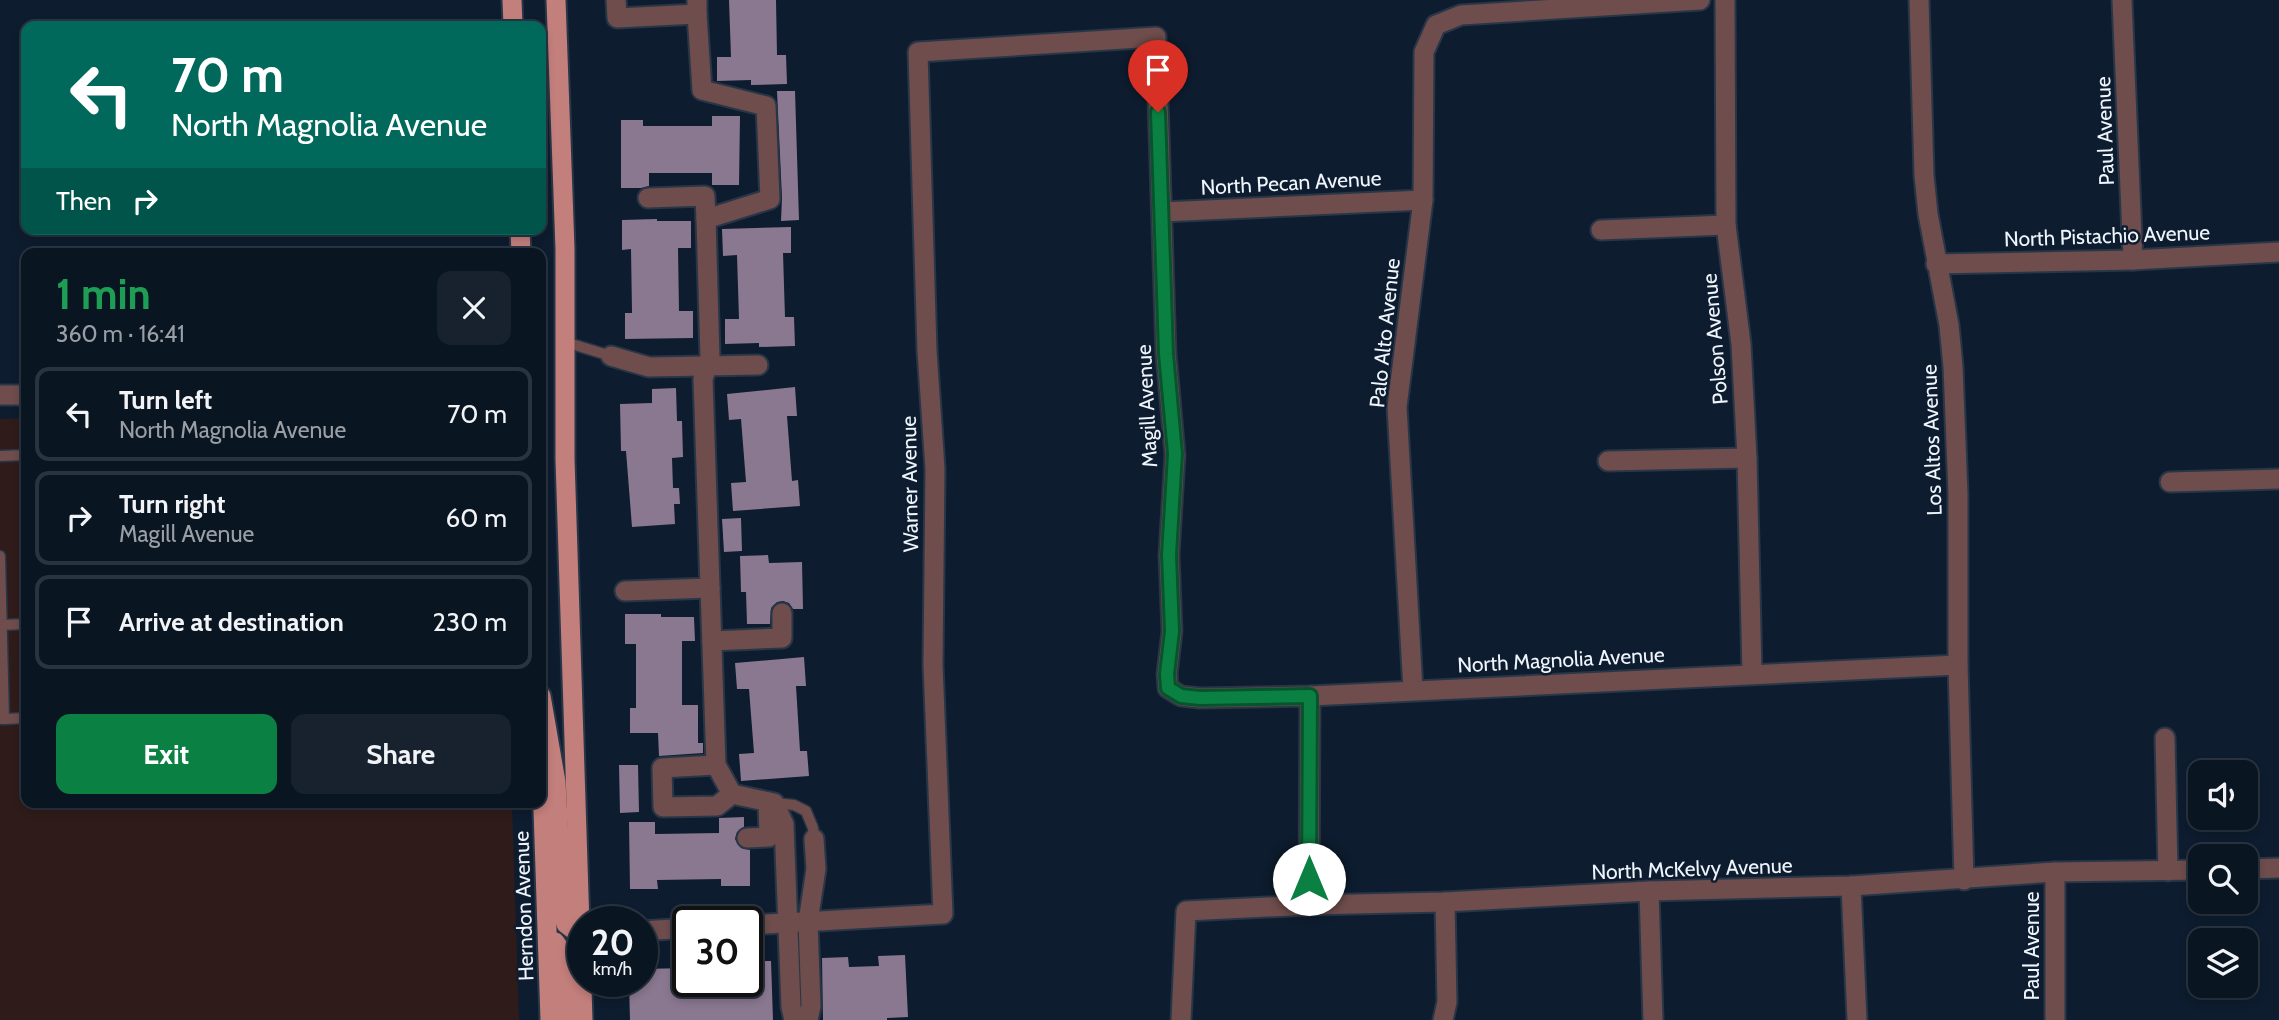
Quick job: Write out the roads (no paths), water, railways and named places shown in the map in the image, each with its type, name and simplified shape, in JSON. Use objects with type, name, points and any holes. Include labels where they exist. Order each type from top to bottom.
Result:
[{"type":"main road","points":[[512,0],[513,21]]},
{"type":"main road","points":[[556,0],[565,249],[565,458],[580,906]]},
{"type":"main road","points":[[546,725],[556,782],[563,915],[567,925]]},
{"type":"main road","name":"Herndon Avenue","points":[[543,808],[550,1020]]},
{"type":"main road","points":[[548,941],[555,942],[564,955],[566,1020]]},
{"type":"main road","points":[[582,997],[583,1020]]},
{"type":"street","points":[[616,0],[617,18],[697,7],[702,90],[766,106],[770,199],[706,219]]},
{"type":"street","name":"Palo Alto Avenue","points":[[1413,690],[1397,407],[1423,200],[1424,52],[1436,25],[1461,15],[1700,0]]},
{"type":"street","name":"Polson Avenue","points":[[1725,0],[1726,225],[1741,344],[1747,458],[1752,674]]},
{"type":"street","name":"Los Altos Avenue","points":[[1919,0],[1924,175],[1936,264],[1949,326],[1953,367],[1958,494],[1958,665],[1964,880]]},
{"type":"street","name":"Paul Avenue","points":[[2122,0],[2133,260]]},
{"type":"street","name":"Magill Avenue","points":[[918,52],[1156,37],[1166,354],[1175,454],[1169,555],[1172,631],[1168,688]]},
{"type":"street","name":"Warner Avenue","points":[[808,922],[943,914],[933,664],[935,469],[927,351],[918,52]]},
{"type":"street","points":[[648,198],[705,196],[710,357],[702,379],[716,765],[732,794],[771,802],[784,824],[791,1007],[794,1020]]},
{"type":"street","name":"North Pecan Avenue","points":[[1162,212],[1423,200]]},
{"type":"street","points":[[1601,230],[1726,225]]},
{"type":"street","name":"North Pistachio Avenue","points":[[1936,264],[2133,260],[2279,252]]},
{"type":"street","points":[[611,356],[649,368],[758,365]]},
{"type":"street","points":[[0,395],[21,394]]},
{"type":"street","points":[[1608,461],[1747,458]]},
{"type":"street","points":[[2171,482],[2279,479]]},
{"type":"street","points":[[625,591],[710,588]]},
{"type":"street","points":[[712,641],[782,638],[782,613]]},
{"type":"street","name":"North Magnolia Avenue","points":[[1168,688],[1181,696],[1200,698],[1310,696],[1958,665]]},
{"type":"street","points":[[1309,905],[1310,696]]},
{"type":"street","points":[[2165,738],[2168,871]]},
{"type":"street","points":[[716,765],[662,768],[663,807],[717,806],[732,794]]},
{"type":"street","points":[[747,838],[769,836],[771,802]]},
{"type":"street","points":[[808,1020],[811,1006],[808,922],[816,869],[814,839]]},
{"type":"street","points":[[2258,869],[2279,868]]},
{"type":"street","name":"North McKelvy Avenue","points":[[1181,1020],[1186,911],[1445,902],[1649,891],[1851,886],[2054,872],[2188,870]]},
{"type":"street","name":"Paul Avenue","points":[[2054,872],[2054,1020]]},
{"type":"street","points":[[1851,886],[1857,1020]]},
{"type":"street","points":[[1649,891],[1653,1020]]},
{"type":"street","points":[[1443,1020],[1447,1002],[1445,902]]},
{"type":"street","points":[[763,924],[808,922]]},
{"type":"lane","points":[[564,341],[611,356]]},
{"type":"lane","points":[[0,456],[21,455]]},
{"type":"lane","points":[[0,556],[2,719],[21,718]]},
{"type":"lane","points":[[1,625],[21,624]]},
{"type":"lane","points":[[771,802],[794,805],[806,811],[814,839]]}]
